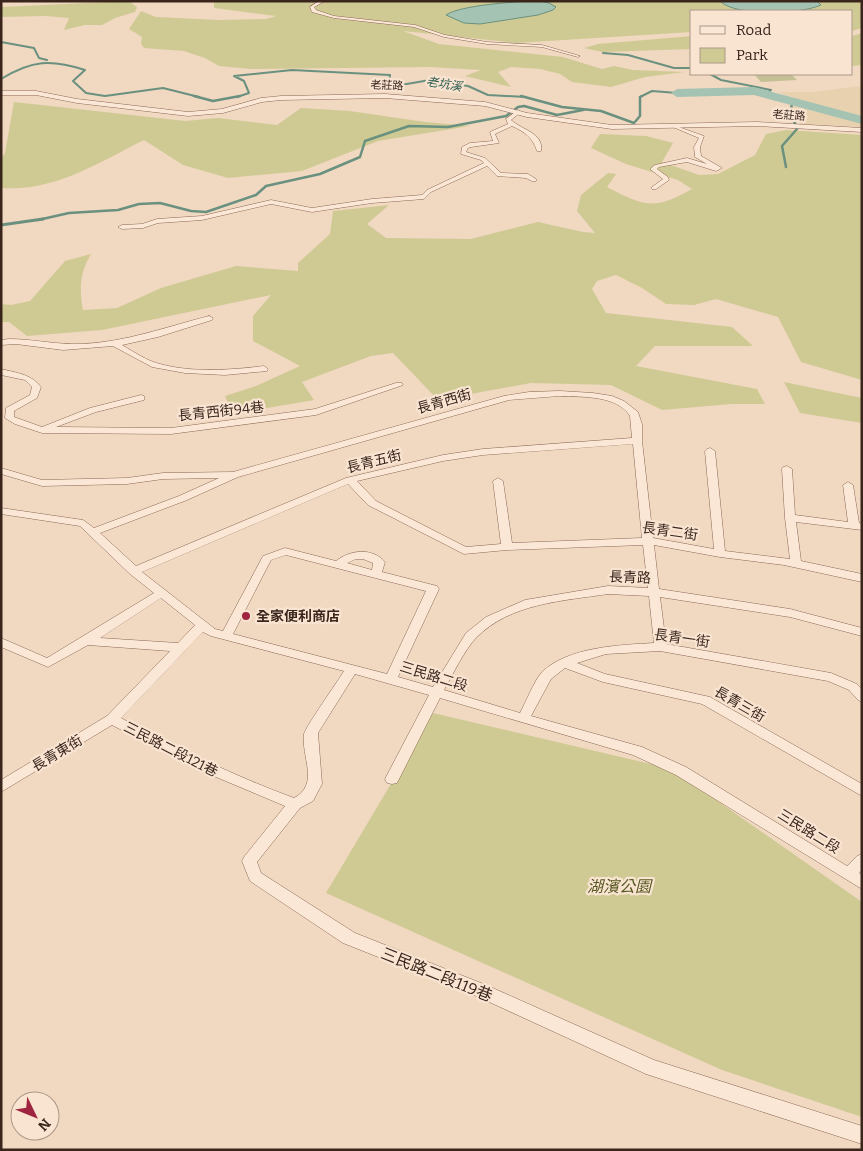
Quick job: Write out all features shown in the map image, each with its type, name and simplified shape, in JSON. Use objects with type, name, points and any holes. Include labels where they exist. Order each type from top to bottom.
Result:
[{"type":"street","points":[[323,1],[312,7],[314,11],[334,17],[415,26],[444,36],[487,44],[542,46],[578,56]]},
{"type":"street","name":"老莊路","points":[[1,94],[36,93],[77,102],[188,114],[223,111],[271,99],[360,96],[448,100],[485,104],[590,125],[639,127],[757,124],[862,130]]},
{"type":"street","points":[[514,111],[508,120],[512,124],[524,129],[536,139],[539,150]]},
{"type":"street","points":[[512,124],[492,133],[497,142],[470,145],[464,147],[463,153],[483,159],[499,175],[528,176],[534,180]]},
{"type":"street","points":[[654,188],[666,180],[666,178],[653,169],[657,166],[687,160],[716,169],[719,168],[698,157],[697,147],[702,137],[675,126]]},
{"type":"street","points":[[122,228],[143,226],[174,219],[202,218],[272,202],[312,210],[349,204],[424,197],[429,191],[487,164]]},
{"type":"street","points":[[1,343],[25,342],[61,347],[116,344],[209,318]]},
{"type":"street","points":[[116,344],[158,366],[179,370],[238,372],[264,369]]},
{"type":"street","points":[[1,372],[28,378],[37,387],[34,396],[5,409]]},
{"type":"street","name":"長青西街94巷","points":[[5,409],[10,418],[42,430],[147,432],[271,419],[328,409],[399,385]]},
{"type":"street","name":"長青西街","points":[[93,532],[183,498],[234,476],[517,396],[544,394],[599,396],[620,402],[630,408],[637,420],[637,441],[660,647]]},
{"type":"street","points":[[42,430],[93,410],[141,398]]},
{"type":"street","name":"長青五街","points":[[134,570],[350,480],[443,458],[484,452],[637,441]]},
{"type":"street","points":[[710,451],[720,554]]},
{"type":"street","points":[[787,469],[790,518],[796,564]]},
{"type":"street","points":[[1,471],[42,483],[127,481],[163,476],[234,476]]},
{"type":"street","name":"長青二街","points":[[350,480],[372,503],[464,551],[507,547],[649,541],[720,554],[796,564],[862,578]]},
{"type":"street","points":[[498,481],[507,547]]},
{"type":"street","points":[[790,518],[858,527],[848,485]]},
{"type":"street","name":"三民路二段","points":[[1,511],[83,523],[161,593],[211,632],[391,679],[523,719],[637,750],[682,771],[862,883]]},
{"type":"street","points":[[226,636],[267,558],[284,551],[433,589],[391,679]]},
{"type":"street","points":[[337,564],[350,555],[367,555],[380,562],[376,574]]},
{"type":"street","name":"長青路","points":[[392,780],[436,693],[470,636],[490,620],[525,604],[608,590],[653,592],[790,613],[862,632]]},
{"type":"street","points":[[1,642],[48,663],[161,593]]},
{"type":"street","name":"三民路二段121巷","points":[[202,625],[112,720],[189,761],[258,791],[295,804]]},
{"type":"street","points":[[86,641],[181,648]]},
{"type":"street","name":"長青一街","points":[[523,719],[546,676],[564,662],[605,650],[660,647],[831,677],[853,687],[862,697]]},
{"type":"street","name":"長青三街","points":[[564,662],[603,678],[705,700],[862,791]]},
{"type":"street","name":"三民路二段119巷","points":[[352,669],[311,733],[316,784],[308,797],[295,804],[249,861],[255,878],[349,938],[480,990],[652,1068],[862,1135]]},
{"type":"street","name":"長青東街","points":[[1,787],[112,720]]},
{"type":"street","points":[[848,874],[862,860]]},
{"type":"shaded area","points":[[540,1],[556,7],[553,10],[538,15],[480,24],[464,23],[446,15],[477,6]]},
{"type":"shaded area","points":[[720,1],[817,1],[821,5],[799,10],[739,10]]},
{"type":"shaded area","points":[[755,75],[792,75],[797,80],[761,82]]},
{"type":"shaded area","points":[[862,86],[862,117],[802,101],[778,92],[813,92]]},
{"type":"shaded area","points":[[793,106],[862,123],[862,127],[800,124],[793,114]]},
{"type":"green space","points":[[129,1],[137,7],[135,12],[115,18],[102,25],[85,25],[64,30],[69,18],[46,16],[1,17],[1,7]]},
{"type":"green space","points":[[214,1],[862,1],[862,28],[853,31],[853,10],[690,10],[690,32],[516,43],[403,31],[439,44],[563,57],[602,69],[614,66],[633,70],[684,72],[645,77],[611,87],[572,82],[560,74],[540,69],[511,67],[498,72],[511,87],[465,76],[481,70],[429,67],[251,69],[219,66],[205,58],[184,51],[144,48],[141,44],[142,37],[129,29],[141,11],[156,17],[218,20],[266,19],[276,16],[214,8]]},
{"type":"green space","points":[[862,33],[862,65],[853,66],[853,36]]},
{"type":"green space","points":[[690,36],[690,49],[602,52],[584,48],[598,44]]},
{"type":"green space","points":[[14,102],[185,121],[218,118],[277,125],[301,108],[350,111],[425,122],[470,126],[378,141],[302,171],[228,178],[183,165],[144,140],[93,166],[57,181],[20,188],[1,188],[1,158],[5,153]]},
{"type":"green space","points":[[786,130],[862,135],[862,380],[801,362],[778,317],[716,299],[694,305],[666,304],[642,288],[616,275],[597,281],[592,289],[606,313],[732,327],[753,346],[655,346],[636,366],[757,389],[765,404],[731,404],[662,410],[611,385],[531,383],[438,400],[393,353],[371,356],[302,382],[314,400],[233,414],[225,396],[256,386],[300,366],[253,341],[253,316],[271,295],[102,330],[27,336],[9,322],[1,322],[1,304],[11,305],[30,301],[65,261],[91,254],[81,281],[83,310],[117,308],[161,288],[236,266],[298,271],[298,263],[330,234],[333,211],[389,205],[367,224],[386,238],[471,239],[538,222],[595,233],[577,211],[581,195],[608,173],[616,174],[607,187],[640,202],[658,203],[667,201],[692,189],[678,180],[626,164],[591,148],[600,134],[646,136],[673,143],[662,162],[699,175],[718,174],[755,155],[766,134]]},
{"type":"green space","points":[[784,382],[862,398],[862,423],[800,413]]},
{"type":"green space","name":"湖濱公園","points":[[433,713],[672,769],[862,902],[862,1117],[722,1070],[326,893]]},
{"type":"waterway","points":[[1,42],[34,48],[39,58],[47,60]]},
{"type":"waterway","points":[[603,53],[628,55],[674,68],[690,68]]},
{"type":"waterway","name":"老坑溪","points":[[1,79],[22,68],[42,63],[52,63],[85,70],[73,81],[86,93],[105,96],[163,88],[199,97]]},
{"type":"waterway","name":"老坑溪","points":[[240,96],[249,93],[244,81],[234,76],[292,70],[390,75],[389,87],[430,80],[468,86],[488,95],[524,97]]},
{"type":"waterway","points":[[712,75],[721,80],[771,90],[766,94]]},
{"type":"waterway","name":"老坑溪","points":[[524,97],[562,107],[601,111],[634,123],[640,116],[640,97],[652,91],[677,93]]},
{"type":"waterway","name":"老坑溪","points":[[677,93],[754,91],[862,120]]},
{"type":"waterway","name":"老坑溪","points":[[194,96],[213,101],[240,96]]},
{"type":"waterway","points":[[786,167],[782,146],[797,129],[791,113],[792,101]]},
{"type":"waterway","points":[[41,219],[69,213],[118,210],[139,204],[160,203],[191,211],[206,212],[256,195],[266,186],[320,174],[360,157],[365,141],[409,126],[448,127],[506,116],[518,107],[524,106],[557,115],[583,110]]},
{"type":"waterway","points":[[1,225],[41,219]]},
{"type":"place","name":"全家便利商店","points":[[246,616]]}]
